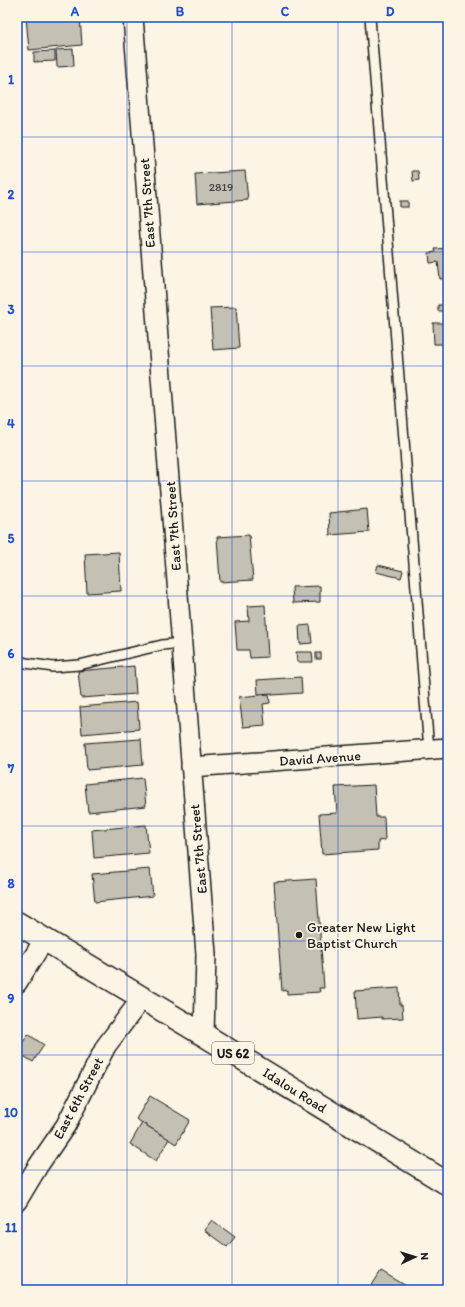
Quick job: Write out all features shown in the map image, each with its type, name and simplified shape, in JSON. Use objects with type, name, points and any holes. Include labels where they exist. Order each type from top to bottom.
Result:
[{"type":"main road","name":"Idalou Road","points":[[17,923],[448,1184]]},
{"type":"street","name":"East 7th Street","points":[[133,17],[206,954],[204,1035]]},
{"type":"street","name":"David Avenue","points":[[191,767],[448,748]]},
{"type":"street","points":[[17,983],[44,940]]},
{"type":"street","name":"East 6th Street","points":[[17,1201],[38,1166],[66,1125],[106,1046],[142,998]]},
{"type":"lane","points":[[370,17],[429,750]]},
{"type":"lane","points":[[17,660],[26,663],[59,667],[78,665],[162,646],[182,643]]},
{"type":"building","points":[[26,17],[80,17],[82,45],[29,50]]},
{"type":"building","points":[[73,49],[74,66],[57,67],[56,50]]},
{"type":"building","points":[[55,51],[55,61],[34,62],[34,52]]},
{"type":"building","points":[[245,171],[248,200],[197,204],[195,174]]},
{"type":"building","points":[[412,171],[418,171],[419,180],[413,181]]},
{"type":"building","points":[[400,201],[408,201],[408,207],[400,207]]},
{"type":"building","points":[[448,248],[448,278],[440,279],[438,262],[430,263],[429,253],[436,252],[435,249]]},
{"type":"building","points":[[438,305],[446,305],[446,311],[438,311]]},
{"type":"building","points":[[236,307],[239,348],[213,350],[210,308]]},
{"type":"building","points":[[433,323],[448,323],[448,344],[434,344]]},
{"type":"building","points":[[367,509],[369,532],[330,535],[329,513]]},
{"type":"building","points":[[249,535],[253,580],[220,582],[217,537]]},
{"type":"building","points":[[119,552],[121,591],[87,593],[85,554]]},
{"type":"building","points":[[378,565],[403,571],[401,578],[376,572]]},
{"type":"building","points":[[320,586],[320,602],[293,603],[292,587]]},
{"type":"building","points":[[265,605],[268,657],[250,658],[249,650],[237,650],[235,622],[249,621],[248,606]]},
{"type":"building","points":[[310,625],[312,643],[300,644],[299,626]]},
{"type":"building","points":[[296,652],[312,652],[313,662],[297,662]]},
{"type":"building","points":[[316,653],[321,653],[321,659],[316,659]]},
{"type":"building","points":[[134,666],[136,694],[81,698],[78,671]]},
{"type":"building","points":[[301,677],[302,693],[272,695],[272,693],[258,694],[257,680]]},
{"type":"building","points":[[269,694],[270,703],[263,704],[265,725],[243,727],[239,697]]},
{"type":"building","points":[[137,702],[139,729],[82,734],[80,707]]},
{"type":"building","points":[[141,739],[143,765],[87,770],[85,743]]},
{"type":"building","points":[[143,778],[146,806],[88,812],[85,784]]},
{"type":"building","points":[[374,785],[376,817],[384,817],[385,840],[378,841],[378,850],[322,854],[319,814],[337,813],[335,787]]},
{"type":"building","points":[[146,825],[149,853],[94,858],[92,830]]},
{"type":"building","points":[[150,869],[153,896],[95,902],[92,874]]},
{"type":"building","name":"Greater New Light Baptist Church","points":[[316,879],[324,988],[319,988],[320,992],[287,994],[287,990],[282,991],[274,882]]},
{"type":"building","points":[[399,988],[400,1005],[402,1005],[403,1018],[382,1019],[382,1017],[357,1019],[355,991]]},
{"type":"building","points":[[28,1034],[44,1045],[33,1062],[17,1052]]},
{"type":"building","points":[[150,1096],[190,1120],[176,1144],[136,1119]]},
{"type":"building","points":[[142,1123],[169,1139],[156,1161],[130,1144]]},
{"type":"building","points":[[212,1220],[235,1237],[227,1247],[204,1230]]},
{"type":"building","points":[[381,1271],[413,1290],[369,1290]]},
{"type":"place","name":"Greater New Light Baptist Church","points":[[299,935]]}]
